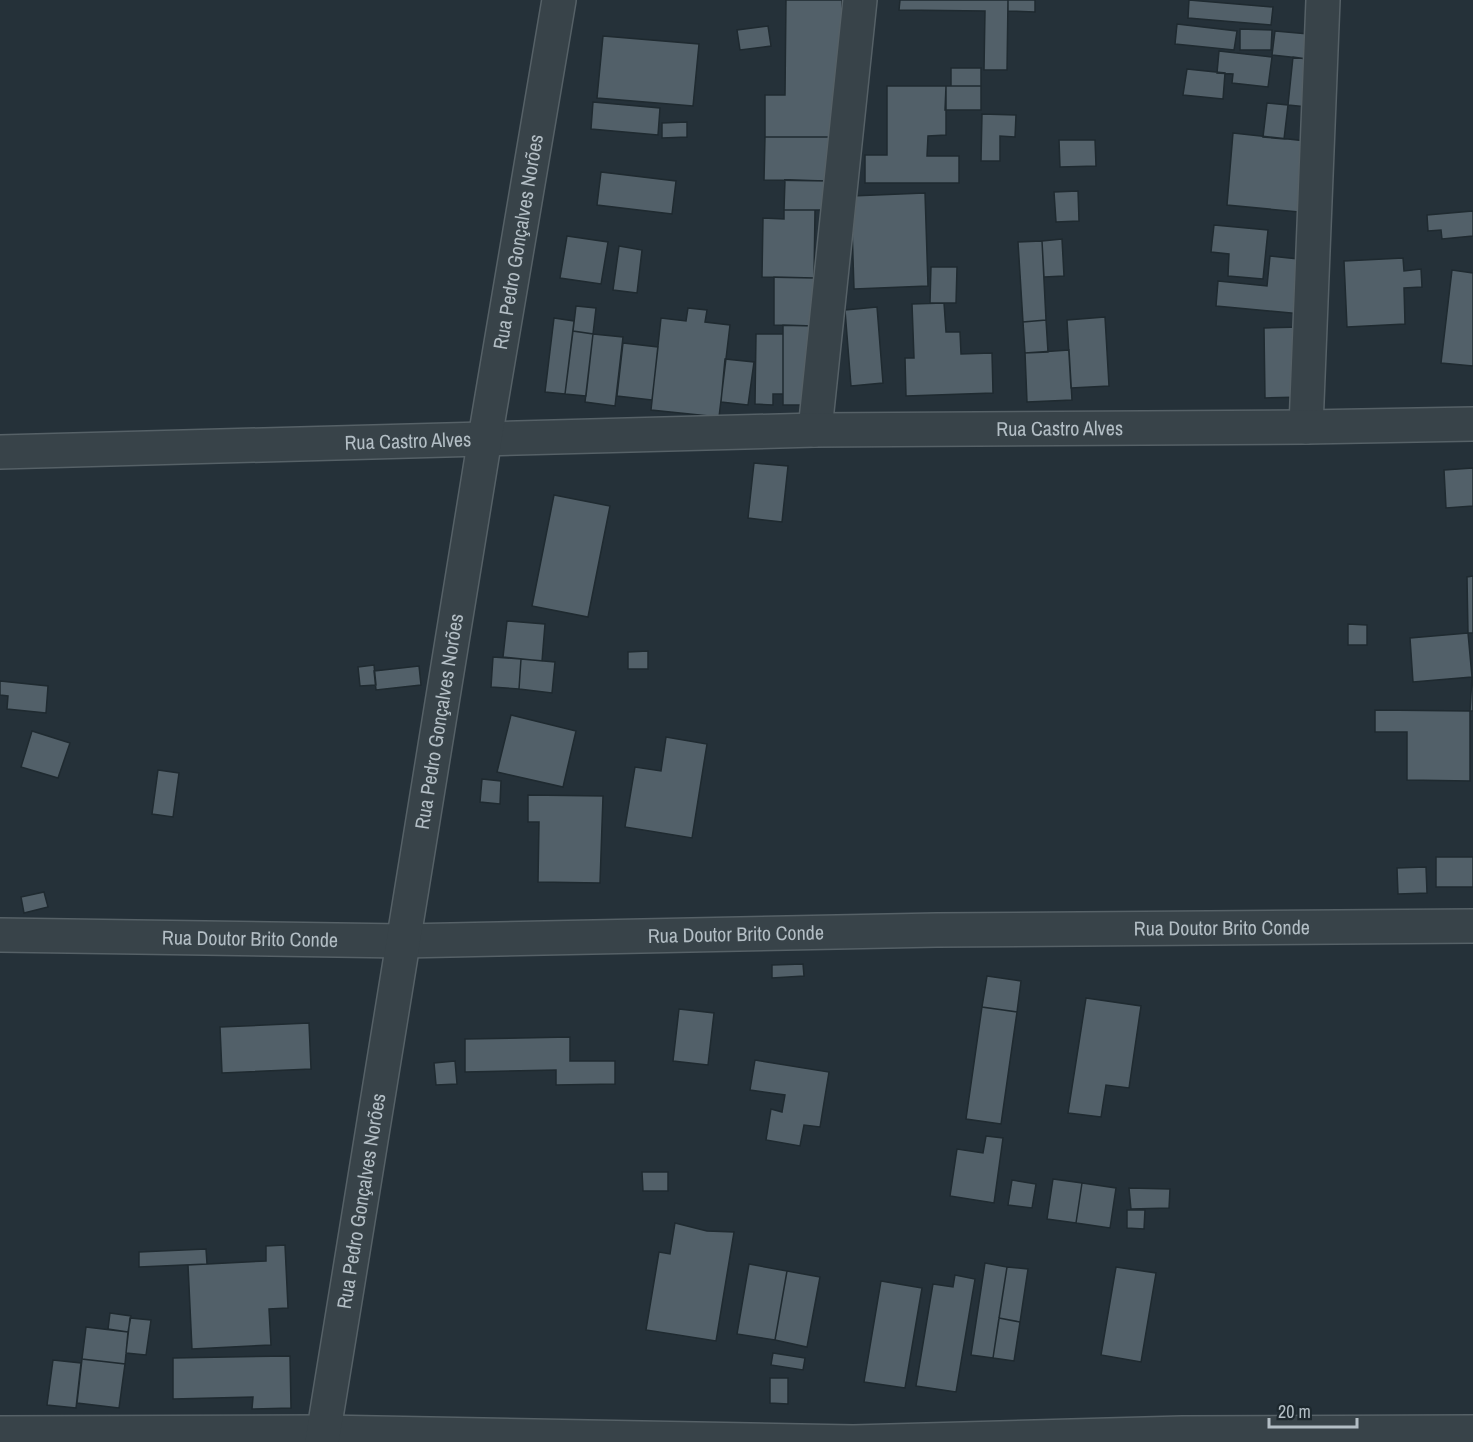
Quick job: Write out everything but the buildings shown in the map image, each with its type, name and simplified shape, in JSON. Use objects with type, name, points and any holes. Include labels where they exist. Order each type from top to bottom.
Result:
[{"type":"street","name":"Rua Pedro Gonçalves Norões","points":[[323,1437],[485,438],[559,0]]},
{"type":"street","points":[[815,430],[860,0]]},
{"type":"street","points":[[1306,427],[1323,0]]},
{"type":"street","name":"Rua Castro Alves","points":[[0,452],[815,430],[1473,424]]},
{"type":"street","name":"Rua Doutor Brito Conde","points":[[0,935],[404,941],[937,930],[1473,926]]},
{"type":"street","points":[[0,1433],[853,1442],[1473,1432]]}]
